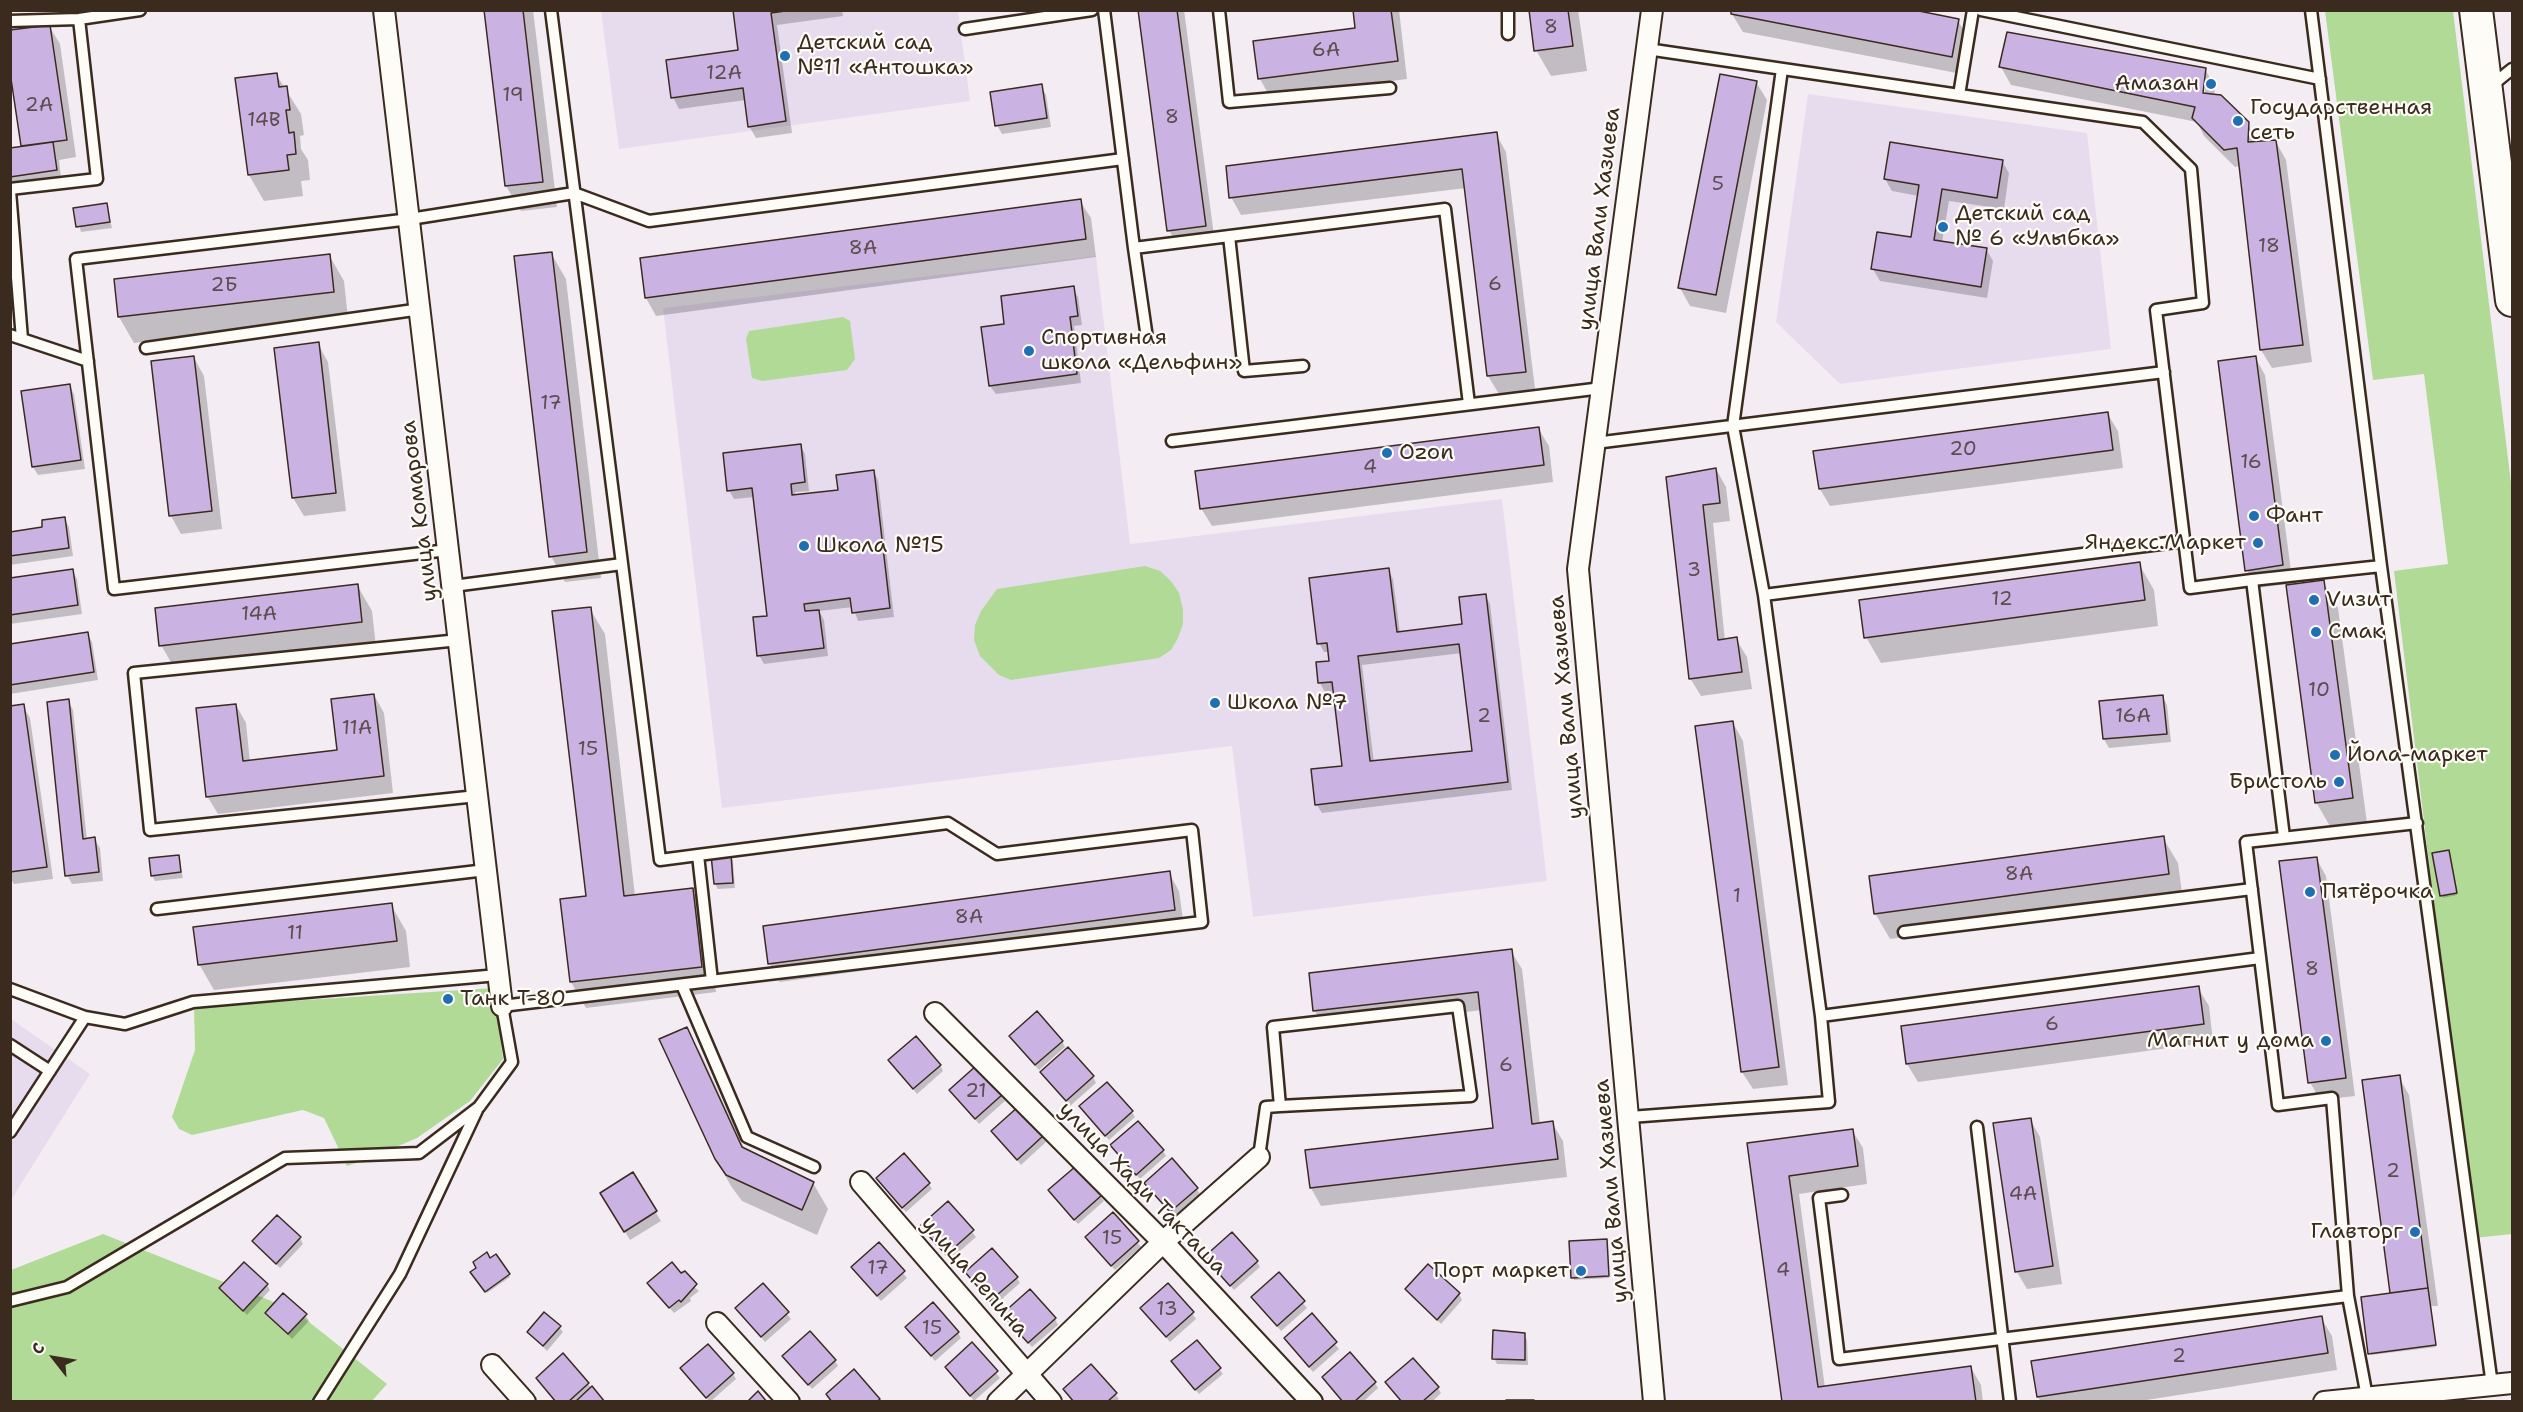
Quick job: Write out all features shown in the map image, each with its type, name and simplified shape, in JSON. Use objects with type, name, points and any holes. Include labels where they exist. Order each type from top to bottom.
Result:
[{"type":"main road","points":[[2476,10],[2486,90],[2499,154],[2512,300]]},
{"type":"street","name":"улица Комарова","points":[[384,10],[502,1006]]},
{"type":"street","name":"улица Вали Хазиева","points":[[1652,10],[1578,569],[1630,1117],[1654,1401]]},
{"type":"street","name":"улица Хади Такташа","points":[[935,1013],[1163,1242],[1312,1401]]},
{"type":"street","points":[[998,1401],[1163,1242],[1259,1157]]},
{"type":"street","name":"улица Репина","points":[[861,1182],[1026,1375],[1051,1401]]},
{"type":"street","points":[[717,1323],[789,1401]]},
{"type":"street","points":[[492,1365],[525,1401]]},
{"type":"street","points":[[2324,1401],[2367,1399],[2512,1383]]},
{"type":"lane","points":[[10,21],[79,19],[140,10]]},
{"type":"lane","points":[[319,1401],[400,1274],[479,1107],[512,1062],[502,1006],[1202,922],[1192,830],[997,854],[948,823],[660,860],[551,10]]},
{"type":"lane","points":[[965,29],[1092,10]]},
{"type":"lane","points":[[1104,10],[1147,338]]},
{"type":"lane","points":[[1219,10],[1228,102],[1390,88]]},
{"type":"lane","points":[[1508,10],[1508,34]]},
{"type":"lane","points":[[1959,95],[1973,10]]},
{"type":"lane","points":[[1981,10],[2320,79]]},
{"type":"lane","points":[[2312,10],[2381,566],[2492,1385]]},
{"type":"lane","points":[[22,339],[10,190],[97,179],[79,19]]},
{"type":"lane","points":[[1647,49],[2143,122],[2191,169],[2202,303],[2156,310],[2190,588],[2381,566]]},
{"type":"lane","points":[[1630,1117],[1829,1101],[1821,1016],[1764,595],[1733,426],[1782,69]]},
{"type":"lane","points":[[2486,90],[2512,69]]},
{"type":"lane","points":[[448,550],[114,589],[76,259],[410,219],[574,193],[649,221],[1123,159]]},
{"type":"lane","points":[[1134,248],[1445,209],[1469,404]]},
{"type":"lane","points":[[1229,237],[1244,371],[1303,366]]},
{"type":"lane","points":[[146,348],[421,309]]},
{"type":"lane","points":[[10,335],[87,361]]},
{"type":"lane","points":[[1595,443],[2164,372]]},
{"type":"lane","points":[[1172,441],[1602,388]]},
{"type":"lane","points":[[1764,595],[2184,541]]},
{"type":"lane","points":[[453,586],[622,564]]},
{"type":"lane","points":[[2252,580],[2284,837]]},
{"type":"lane","points":[[459,640],[134,673],[150,830],[477,796]]},
{"type":"lane","points":[[2367,1399],[2348,1296],[2332,1098],[2278,1105],[2246,842],[2417,823]]},
{"type":"lane","points":[[698,855],[712,981]]},
{"type":"lane","points":[[157,909],[486,870]]},
{"type":"lane","points":[[1904,932],[2252,889]]},
{"type":"lane","points":[[1821,1016],[2260,958]]},
{"type":"lane","points":[[10,989],[85,1017],[125,1024],[193,1002],[498,975]]},
{"type":"lane","points":[[682,985],[747,1137],[814,1167]]},
{"type":"lane","points":[[1259,1157],[1266,1107],[1471,1096],[1458,1006],[1273,1027],[1280,1106]]},
{"type":"lane","points":[[10,1132],[85,1017]]},
{"type":"lane","points":[[10,1045],[50,1071]]},
{"type":"lane","points":[[10,1301],[67,1287],[285,1158],[419,1153],[479,1107]]},
{"type":"lane","points":[[1977,1127],[2010,1401]]},
{"type":"lane","points":[[1842,1195],[1819,1198],[1839,1359],[2348,1296]]},
{"type":"shaded area","name":"Детский сад №11 «Антошка»","points":[[601,11],[958,11],[970,101],[619,149]]},
{"type":"shaded area","name":"Детский сад № 6 «Улыбка»","points":[[1808,94],[2087,133],[2111,349],[1840,384],[1776,322]]},
{"type":"shaded area","points":[[1096,256],[1130,544],[1502,499],[1547,881],[1253,917],[1232,746],[722,808],[663,308]]},
{"type":"shaded area","points":[[11,1019],[90,1074],[11,1200]]},
{"type":"green space","points":[[2325,11],[2453,11],[2512,491],[2512,1234],[2474,1238],[2394,571],[2448,564],[2424,374],[2373,380]]},
{"type":"green space","points":[[843,317],[850,321],[855,359],[847,370],[762,381],[752,378],[746,339],[749,331]]},
{"type":"green space","points":[[1145,566],[1160,571],[1171,581],[1179,593],[1183,609],[1183,624],[1178,638],[1171,650],[1159,658],[1011,680],[999,675],[980,656],[974,640],[975,625],[981,611],[997,589]]},
{"type":"green space","points":[[494,988],[503,1059],[470,1101],[417,1138],[368,1159],[347,1166],[324,1118],[303,1110],[192,1135],[179,1129],[172,1117],[195,1050],[194,1007]]},
{"type":"green space","points":[[103,1234],[294,1310],[387,1384],[371,1402],[11,1402],[11,1270]]},
{"type":"building","points":[[484,10],[523,10],[543,182],[505,186]]},
{"type":"building","points":[[733,10],[792,10],[771,13],[786,121],[748,127],[743,88],[671,98],[666,60],[738,50]]},
{"type":"building","points":[[1138,10],[1177,10],[1206,226],[1167,231]]},
{"type":"building","points":[[1353,10],[1391,10],[1398,61],[1258,79],[1253,41],[1355,28]]},
{"type":"building","points":[[1529,10],[1568,10],[1573,46],[1534,51]]},
{"type":"building","points":[[1731,10],[1914,10],[1959,19],[1952,57],[1731,14]]},
{"type":"building","points":[[50,25],[67,140],[21,146],[10,72],[10,30]]},
{"type":"building","points":[[2007,32],[2206,68],[2203,93],[2221,95],[2249,122],[2248,142],[2276,140],[2303,345],[2260,350],[2237,148],[2224,150],[2192,118],[2195,107],[1999,67]]},
{"type":"building","points":[[277,73],[279,87],[287,86],[290,110],[286,110],[289,133],[294,132],[296,154],[287,155],[289,170],[248,175],[235,78]]},
{"type":"building","points":[[1720,74],[1757,81],[1716,295],[1678,288]]},
{"type":"building","points":[[1042,84],[1047,118],[995,126],[990,92]]},
{"type":"building","points":[[1497,132],[1526,372],[1487,376],[1462,169],[1229,198],[1226,166]]},
{"type":"building","points":[[53,142],[57,170],[10,177],[10,148]]},
{"type":"building","points":[[1890,142],[2003,160],[1997,198],[1942,189],[1934,240],[1987,248],[1981,287],[1871,269],[1877,232],[1911,237],[1919,185],[1884,179]]},
{"type":"building","points":[[1081,199],[1086,239],[645,298],[640,258]]},
{"type":"building","points":[[107,203],[110,222],[76,227],[73,208]]},
{"type":"building","points":[[552,252],[587,552],[549,557],[514,256]]},
{"type":"building","points":[[330,254],[334,292],[118,317],[114,279]]},
{"type":"building","name":"Спортивная школа «Дельфин»","points":[[1074,286],[1078,316],[1070,317],[1077,374],[989,386],[981,327],[1004,324],[1001,296]]},
{"type":"building","points":[[319,342],[336,493],[292,498],[274,348]]},
{"type":"building","points":[[194,356],[212,511],[169,516],[151,361]]},
{"type":"building","points":[[2256,356],[2283,565],[2245,571],[2218,361]]},
{"type":"building","points":[[70,384],[81,460],[32,467],[21,391]]},
{"type":"building","points":[[2108,412],[2113,450],[1819,489],[1813,451]]},
{"type":"building","points":[[1539,427],[1544,465],[1200,509],[1195,471]]},
{"type":"building","points":[[801,444],[805,482],[791,484],[792,495],[838,490],[836,475],[874,470],[890,608],[852,613],[850,598],[804,604],[805,611],[819,610],[824,648],[757,656],[753,617],[767,616],[752,488],[727,491],[723,453]]},
{"type":"building","points":[[1716,468],[1720,503],[1703,505],[1718,640],[1737,637],[1742,672],[1689,679],[1666,477]]},
{"type":"building","points":[[65,517],[69,548],[10,556],[10,532],[42,527],[42,520]]},
{"type":"building","points":[[2140,562],[2145,600],[1864,638],[1859,600]]},
{"type":"building","points":[[1389,568],[1397,632],[1462,624],[1459,597],[1486,594],[1508,782],[1315,805],[1311,769],[1342,766],[1332,682],[1318,683],[1316,662],[1329,661],[1327,643],[1317,644],[1309,578]],"holes":[[[1459,644],[1472,751],[1370,761],[1358,656]]]},
{"type":"building","points":[[73,569],[78,605],[10,615],[10,578]]},
{"type":"building","points":[[2324,580],[2353,798],[2315,803],[2286,585]]},
{"type":"building","points":[[358,584],[362,622],[159,646],[155,608]]},
{"type":"building","points":[[591,607],[624,896],[693,888],[702,967],[570,982],[560,899],[586,896],[552,611]]},
{"type":"building","points":[[88,632],[94,672],[10,685],[10,644]]},
{"type":"building","points":[[374,694],[384,776],[206,797],[196,708],[236,704],[243,761],[337,750],[331,699]]},
{"type":"building","points":[[2163,695],[2167,734],[2103,739],[2099,701]]},
{"type":"building","points":[[69,699],[83,839],[95,837],[99,872],[65,876],[47,702]]},
{"type":"building","points":[[24,704],[47,867],[10,872],[10,706]]},
{"type":"building","points":[[1733,721],[1779,1067],[1741,1072],[1695,726]]},
{"type":"building","points":[[2164,836],[2169,874],[1874,914],[1869,876]]},
{"type":"building","points":[[2449,850],[2457,893],[2440,896],[2432,853]]},
{"type":"building","points":[[731,854],[733,883],[714,884],[711,855]]},
{"type":"building","points":[[179,855],[181,872],[151,876],[149,858]]},
{"type":"building","points":[[2317,857],[2346,1078],[2308,1083],[2279,861]]},
{"type":"building","points":[[1170,871],[1175,910],[768,964],[763,926]]},
{"type":"building","points":[[392,903],[397,941],[198,965],[193,927]]},
{"type":"building","points":[[1512,949],[1532,1124],[1553,1121],[1558,1159],[1310,1188],[1305,1150],[1493,1128],[1478,992],[1313,1011],[1309,973]]},
{"type":"building","points":[[2199,986],[2204,1024],[1906,1064],[1901,1026]]},
{"type":"building","points":[[1037,1011],[1063,1041],[1035,1065],[1009,1036]]},
{"type":"building","points":[[687,1027],[742,1147],[814,1182],[802,1210],[726,1175],[715,1159],[659,1039]]},
{"type":"building","points":[[916,1036],[941,1065],[913,1089],[888,1060]]},
{"type":"building","points":[[1068,1047],[1094,1076],[1066,1101],[1040,1072]]},
{"type":"building","points":[[977,1065],[1003,1094],[975,1119],[949,1090]]},
{"type":"building","points":[[2400,1075],[2428,1288],[2390,1293],[2362,1080]]},
{"type":"building","points":[[1107,1082],[1133,1111],[1105,1136],[1079,1106]]},
{"type":"building","points":[[1019,1106],[1044,1135],[1017,1160],[991,1131]]},
{"type":"building","points":[[2031,1118],[2053,1266],[2015,1272],[1993,1123]]},
{"type":"building","points":[[1138,1121],[1164,1150],[1136,1175],[1110,1145]]},
{"type":"building","points":[[1853,1129],[1858,1166],[1789,1176],[1818,1387],[1971,1366],[1976,1402],[1782,1402],[1747,1143]]},
{"type":"building","points":[[904,1153],[930,1183],[902,1208],[876,1178]]},
{"type":"building","points":[[1172,1158],[1198,1188],[1170,1212],[1144,1183]]},
{"type":"building","points":[[1076,1166],[1102,1195],[1074,1220],[1048,1190]]},
{"type":"building","points":[[633,1172],[657,1211],[624,1232],[600,1193]]},
{"type":"building","points":[[948,1201],[974,1230],[946,1255],[920,1226]]},
{"type":"building","points":[[1113,1212],[1139,1241],[1111,1266],[1085,1237]]},
{"type":"building","points":[[277,1215],[301,1237],[276,1264],[252,1241]]},
{"type":"building","points":[[1232,1232],[1258,1261],[1230,1286],[1204,1257]]},
{"type":"building","points":[[1607,1239],[1609,1276],[1571,1278],[1569,1241]]},
{"type":"building","points":[[879,1242],[905,1271],[877,1296],[851,1267]]},
{"type":"building","points":[[992,1248],[1018,1277],[990,1301],[965,1272]]},
{"type":"building","points":[[487,1252],[490,1258],[496,1254],[510,1274],[485,1292],[470,1272],[476,1268],[473,1262]]},
{"type":"building","points":[[244,1262],[268,1284],[243,1311],[219,1288]]},
{"type":"building","points":[[672,1262],[681,1273],[685,1271],[697,1284],[681,1302],[679,1300],[669,1308],[647,1283]]},
{"type":"building","points":[[1428,1264],[1460,1293],[1437,1320],[1405,1289]]},
{"type":"building","points":[[1279,1272],[1305,1301],[1277,1326],[1251,1297]]},
{"type":"building","points":[[763,1283],[789,1312],[761,1337],[735,1308]]},
{"type":"building","points":[[1168,1283],[1194,1312],[1166,1337],[1140,1308]]},
{"type":"building","points":[[2428,1288],[2436,1345],[2368,1354],[2361,1297]]},
{"type":"building","points":[[1030,1289],[1056,1318],[1028,1343],[1002,1314]]},
{"type":"building","points":[[283,1293],[307,1314],[288,1334],[265,1313]]},
{"type":"building","points":[[933,1302],[959,1332],[931,1356],[905,1327]]},
{"type":"building","points":[[544,1312],[561,1326],[543,1346],[527,1332]]},
{"type":"building","points":[[1312,1313],[1337,1342],[1309,1367],[1284,1338]]},
{"type":"building","points":[[2322,1316],[2328,1353],[2037,1397],[2031,1361]]},
{"type":"building","points":[[1493,1330],[1525,1333],[1525,1360],[1492,1359]]},
{"type":"building","points":[[810,1331],[836,1360],[808,1385],[782,1356]]},
{"type":"building","points":[[1197,1340],[1221,1368],[1195,1390],[1171,1361]]},
{"type":"building","points":[[972,1342],[998,1371],[970,1396],[945,1367]]},
{"type":"building","points":[[708,1344],[734,1373],[706,1398],[680,1368]]},
{"type":"building","points":[[1350,1352],[1376,1382],[1354,1402],[1343,1402],[1322,1377]]},
{"type":"building","points":[[563,1353],[589,1383],[568,1402],[556,1402],[536,1378]]},
{"type":"building","points":[[1413,1358],[1439,1387],[1422,1402],[1402,1402],[1385,1382]]},
{"type":"building","points":[[1091,1364],[1117,1393],[1107,1402],[1074,1402],[1063,1389]]},
{"type":"building","points":[[854,1369],[880,1399],[877,1402],[832,1402],[826,1394]]},
{"type":"building","points":[[592,1386],[605,1402],[575,1402]]},
{"type":"building","points":[[758,1391],[767,1402],[747,1402]]},
{"type":"building","points":[[1506,1400],[1534,1400],[1534,1402],[1506,1402]]},
{"type":"place","name":"Детский сад №11 «Антошка»","points":[[785,56]]},
{"type":"place","name":"Амазан","points":[[2211,84]]},
{"type":"place","name":"Государственная сеть","points":[[2238,121]]},
{"type":"place","name":"Детский сад № 6 «Улыбка»","points":[[1943,227]]},
{"type":"place","name":"Спортивная школа «Дельфин»","points":[[1029,351]]},
{"type":"place","name":"Ozon","points":[[1387,453]]},
{"type":"place","name":"Фант","points":[[2254,516]]},
{"type":"place","name":"Яндекс.Маркет","points":[[2258,543]]},
{"type":"place","name":"Школа №15","points":[[804,546]]},
{"type":"place","name":"Vизит","points":[[2314,600]]},
{"type":"place","name":"Смак","points":[[2316,632]]},
{"type":"place","name":"Школа №7","points":[[1215,703]]},
{"type":"place","name":"Йола-маркет","points":[[2335,755]]},
{"type":"place","name":"Бристоль","points":[[2339,782]]},
{"type":"place","name":"Пятёрочка","points":[[2310,892]]},
{"type":"place","name":"Танк Т-80","points":[[448,999]]},
{"type":"place","name":"Магнит у дома","points":[[2326,1041]]},
{"type":"place","name":"Главторг","points":[[2415,1232]]},
{"type":"place","name":"Порт маркет","points":[[1581,1271]]}]
